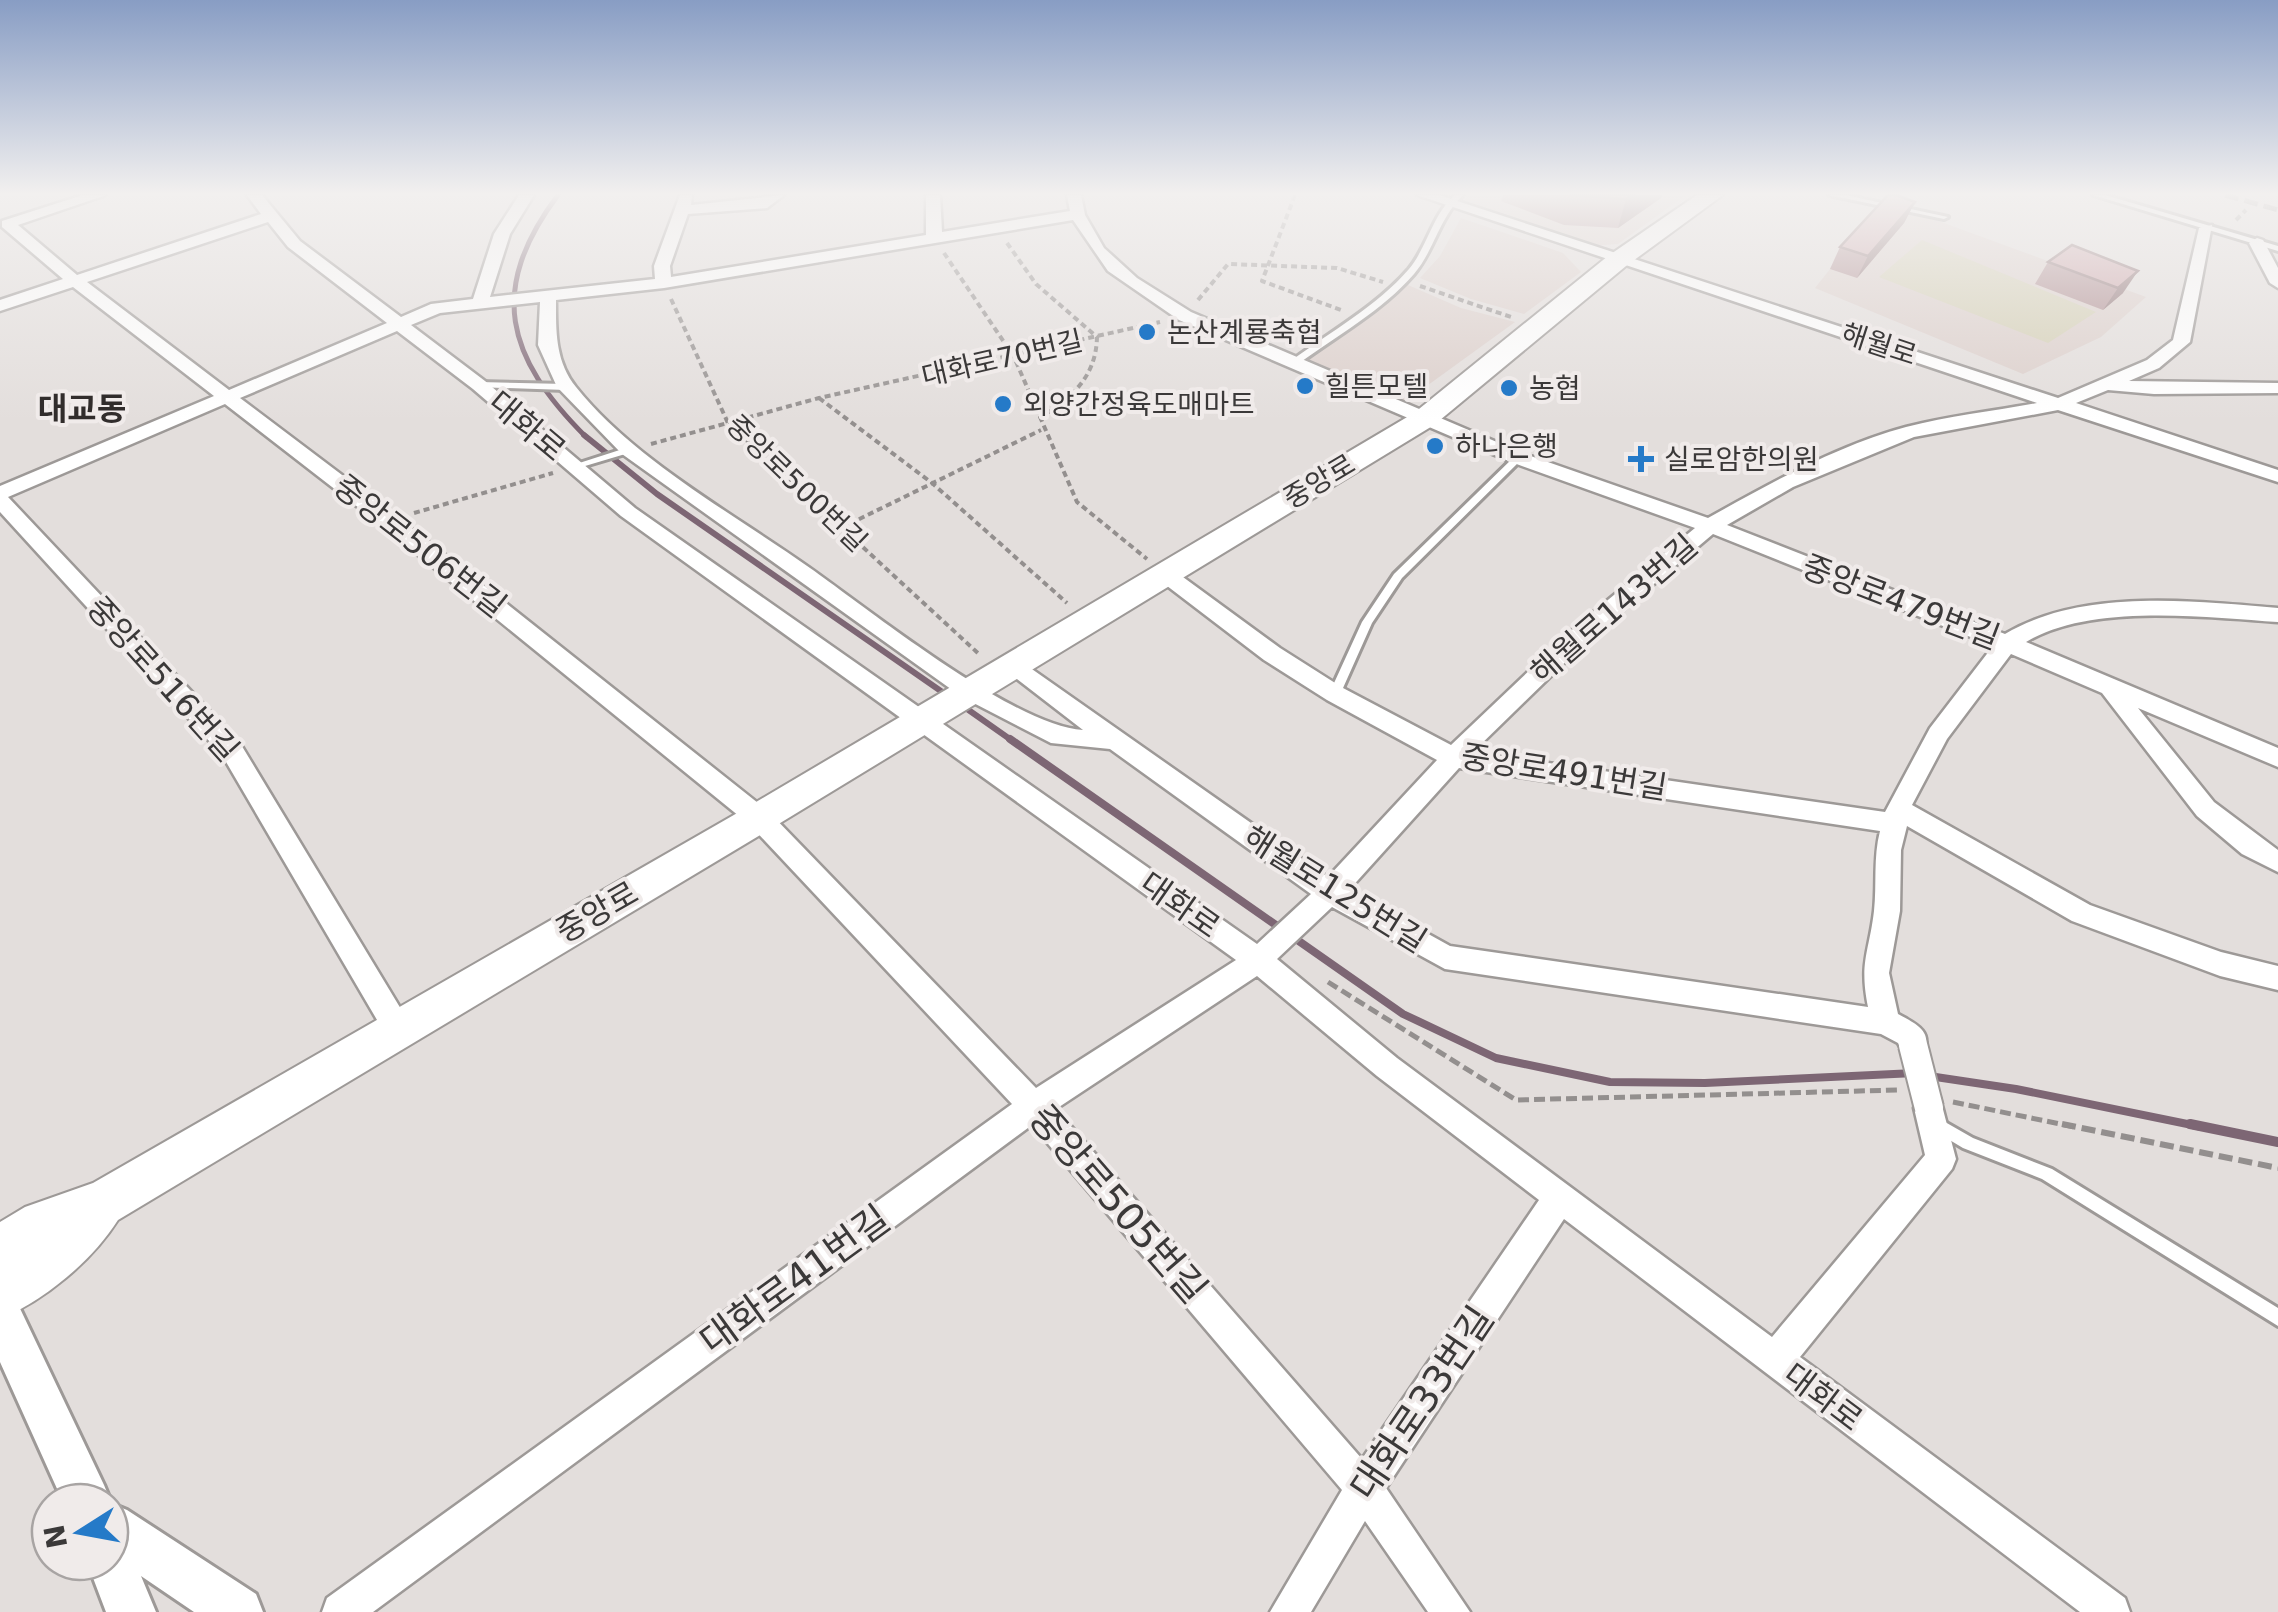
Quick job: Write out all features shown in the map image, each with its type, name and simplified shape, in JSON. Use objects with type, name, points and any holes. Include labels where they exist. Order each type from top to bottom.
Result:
[{"type":"main road","name":"중앙로","points":[[0,1250],[42,1224],[105,1202],[760,818],[1424,419],[1605,270]]},
{"type":"main road","name":"중앙로","points":[[0,1294],[52,1257],[105,1202]]},
{"type":"street","name":"중앙로506번길","points":[[62,270],[388,520],[760,818]]},
{"type":"street","points":[[0,306],[107,270]]},
{"type":"street","name":"대화로","points":[[328,270],[478,385],[628,512],[922,721],[1268,950],[1387,1067],[2110,1612]]},
{"type":"street","points":[[489,303],[495,270]]},
{"type":"street","points":[[662,270],[664,283]]},
{"type":"street","points":[[0,496],[437,308],[664,283],[741,270]]},
{"type":"street","name":"중앙로479번길","points":[[1120,270],[1140,288],[1185,316],[1424,419],[2007,643],[2278,758]]},
{"type":"street","name":"해월로","points":[[1645,270],[2278,476]]},
{"type":"street","name":"해월로143번길","points":[[1268,950],[1330,893],[1490,718],[1710,526],[1786,483],[1867,447],[1910,432],[2059,404],[2153,364],[2182,342],[2198,270]]},
{"type":"street","points":[[548,296],[546,346],[566,387],[629,450],[993,676],[1059,737],[1110,740]]},
{"type":"street","points":[[2106,384],[2154,390],[2278,388]]},
{"type":"street","name":"중앙로516번길","points":[[0,496],[230,749],[397,1028]]},
{"type":"street","name":"중앙로491번길","points":[[1165,574],[1272,654],[1335,694],[1454,758],[1896,816]]},
{"type":"street","points":[[1775,1360],[1941,1159],[1912,1036],[1885,1022],[1875,973],[1888,910],[1888,850],[1896,816],[1938,734],[2007,643],[2027,631],[2078,617],[2158,606],[2278,615]]},
{"type":"street","name":"해월로125번길","points":[[993,676],[1110,740],[1330,893],[1445,958],[1885,1022]]},
{"type":"street","points":[[2112,690],[2210,818],[2256,852],[2278,862]]},
{"type":"street","points":[[1896,816],[2081,913],[2220,964],[2278,978]]},
{"type":"street","name":"중앙로505번길","points":[[760,818],[1034,1106],[1364,1488],[1451,1612]]},
{"type":"street","name":"대화로41번길","points":[[340,1612],[1034,1106],[1268,950]]},
{"type":"street","name":"대화로33번길","points":[[1288,1612],[1364,1488],[1560,1196]]},
{"type":"street","points":[[0,1312],[77,1482]]},
{"type":"street","points":[[130,1540],[238,1612]]},
{"type":"street","points":[[119,1582],[131,1612]]},
{"type":"lane","points":[[1294,363],[1410,270]]},
{"type":"lane","points":[[478,385],[566,387]]},
{"type":"lane","points":[[575,466],[629,450]]},
{"type":"lane","points":[[1335,694],[1367,622],[1398,576],[1518,458]]},
{"type":"lane","points":[[1928,1106],[1968,1143],[2046,1174],[2278,1318]]},
{"type":"path","points":[[955,270],[1014,358],[1042,430],[1077,502],[1165,574]]},
{"type":"path","points":[[1021,270],[1098,337],[1099,357],[1084,386],[1038,419]]},
{"type":"path","points":[[1185,316],[1223,270]]},
{"type":"path","points":[[1265,270],[1262,282],[1356,315]]},
{"type":"path","points":[[1347,270],[1399,282],[1538,325]]},
{"type":"path","name":"중앙로500번길","points":[[664,283],[728,423],[993,676]]},
{"type":"path","name":"대화로70번길","points":[[629,450],[819,398],[1014,358],[1185,316]]},
{"type":"path","points":[[819,398],[932,483],[1087,620]]},
{"type":"path","points":[[842,528],[1042,430]]},
{"type":"path","points":[[388,520],[575,466]]},
{"type":"path","points":[[1327,981],[1516,1100],[1833,1090],[2278,1168]]},
{"type":"shaded area","points":[[1427,270],[1581,272],[1524,314],[1471,299],[1420,278]]},
{"type":"shaded area","points":[[1829,270],[2073,270],[2146,297],[2101,337],[2023,374],[1815,288]]},
{"type":"shaded area","points":[[1887,270],[1995,270],[2096,312],[2048,343],[1879,277]]},
{"type":"shaded area","points":[[1408,285],[1461,308],[1515,322],[1406,401],[1308,360]]},
{"type":"building","points":[[2070,270],[2138,271],[2118,288]]},
{"type":"waterway","points":[[519,270],[515,322],[523,350],[538,379],[585,435]]},
{"type":"waterway","points":[[585,435],[657,494],[948,696]]},
{"type":"waterway","points":[[960,704],[1014,742]]},
{"type":"waterway","points":[[1010,739],[1403,1014],[1496,1058],[1610,1082],[1705,1083],[1915,1073]]},
{"type":"waterway","points":[[1929,1076],[2016,1089],[2202,1127]]},
{"type":"waterway","points":[[2190,1124],[2278,1142]]},
{"type":"place","name":"논산계룡축협","points":[[1147,332]]},
{"type":"place","name":"힐튼모텔","points":[[1305,386]]},
{"type":"place","name":"농협","points":[[1509,388]]},
{"type":"place","name":"외양간정육도매마트","points":[[1003,404]]},
{"type":"place","name":"하나은행","points":[[1435,446]]},
{"type":"place","name":"실로암한의원","points":[[1641,459]]},
{"type":"district","name":"대교동","points":[[82,409]]}]
